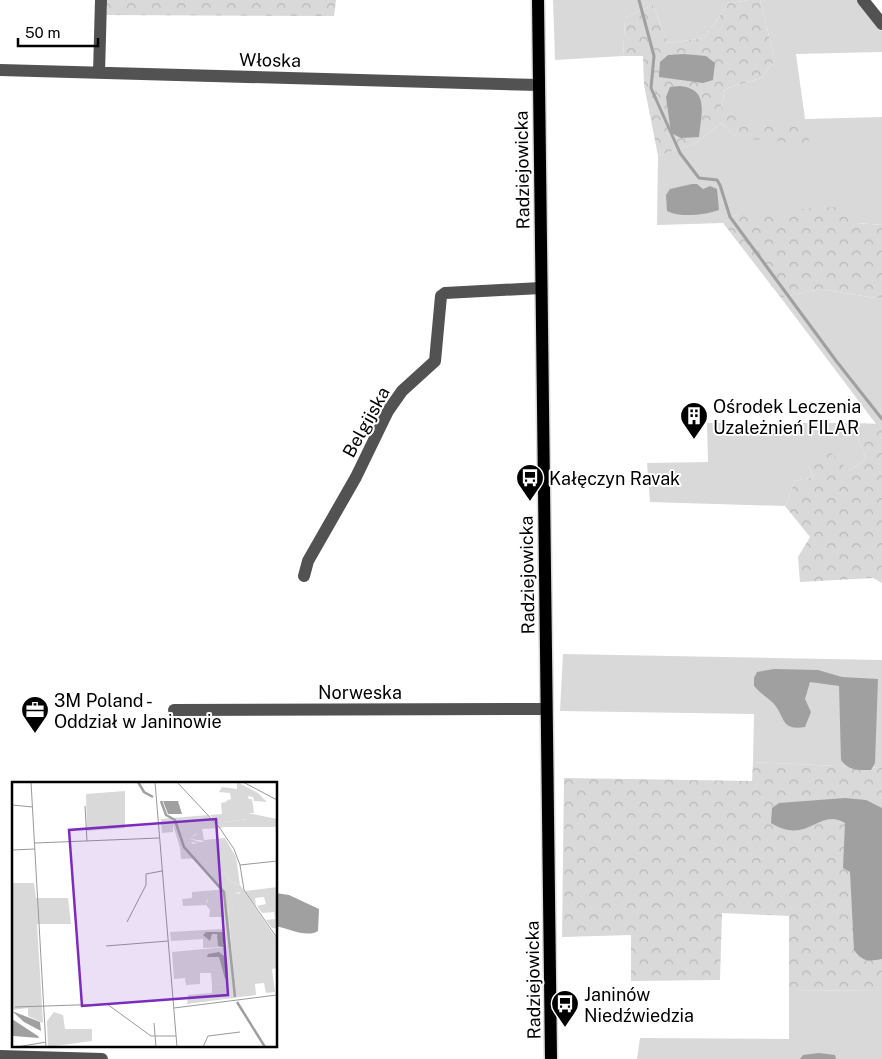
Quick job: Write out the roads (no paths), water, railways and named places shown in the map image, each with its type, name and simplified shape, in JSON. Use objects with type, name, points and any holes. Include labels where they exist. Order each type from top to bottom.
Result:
[{"type":"main road","name":"Radziejowicka","points":[[538,0],[551,1059]]},
{"type":"street","points":[[99,73],[101,0]]},
{"type":"street","points":[[863,0],[882,24]]},
{"type":"street","name":"Włoska","points":[[0,70],[539,85]]},
{"type":"street","name":"Belgijska","points":[[304,576],[308,561],[356,478],[388,411],[402,390],[435,361],[440,296],[445,292],[541,288]]},
{"type":"street","name":"Norweska","points":[[174,710],[546,709]]},
{"type":"street","points":[[0,1056],[102,1059]]},
{"type":"waterway","points":[[639,0],[654,56],[651,88],[680,153],[699,178],[717,180],[730,217],[837,362],[882,419]]},
{"type":"place","name":"Ośrodek Leczenia Uzależnień FILAR","points":[[694,440]]},
{"type":"place","name":"Kałęczyn Ravak","points":[[530,502]]},
{"type":"place","name":"3M Poland - Oddział w Janinowie","points":[[35,734]]},
{"type":"place","name":"Janinów Niedźwiedzia","points":[[565,1028]]}]
